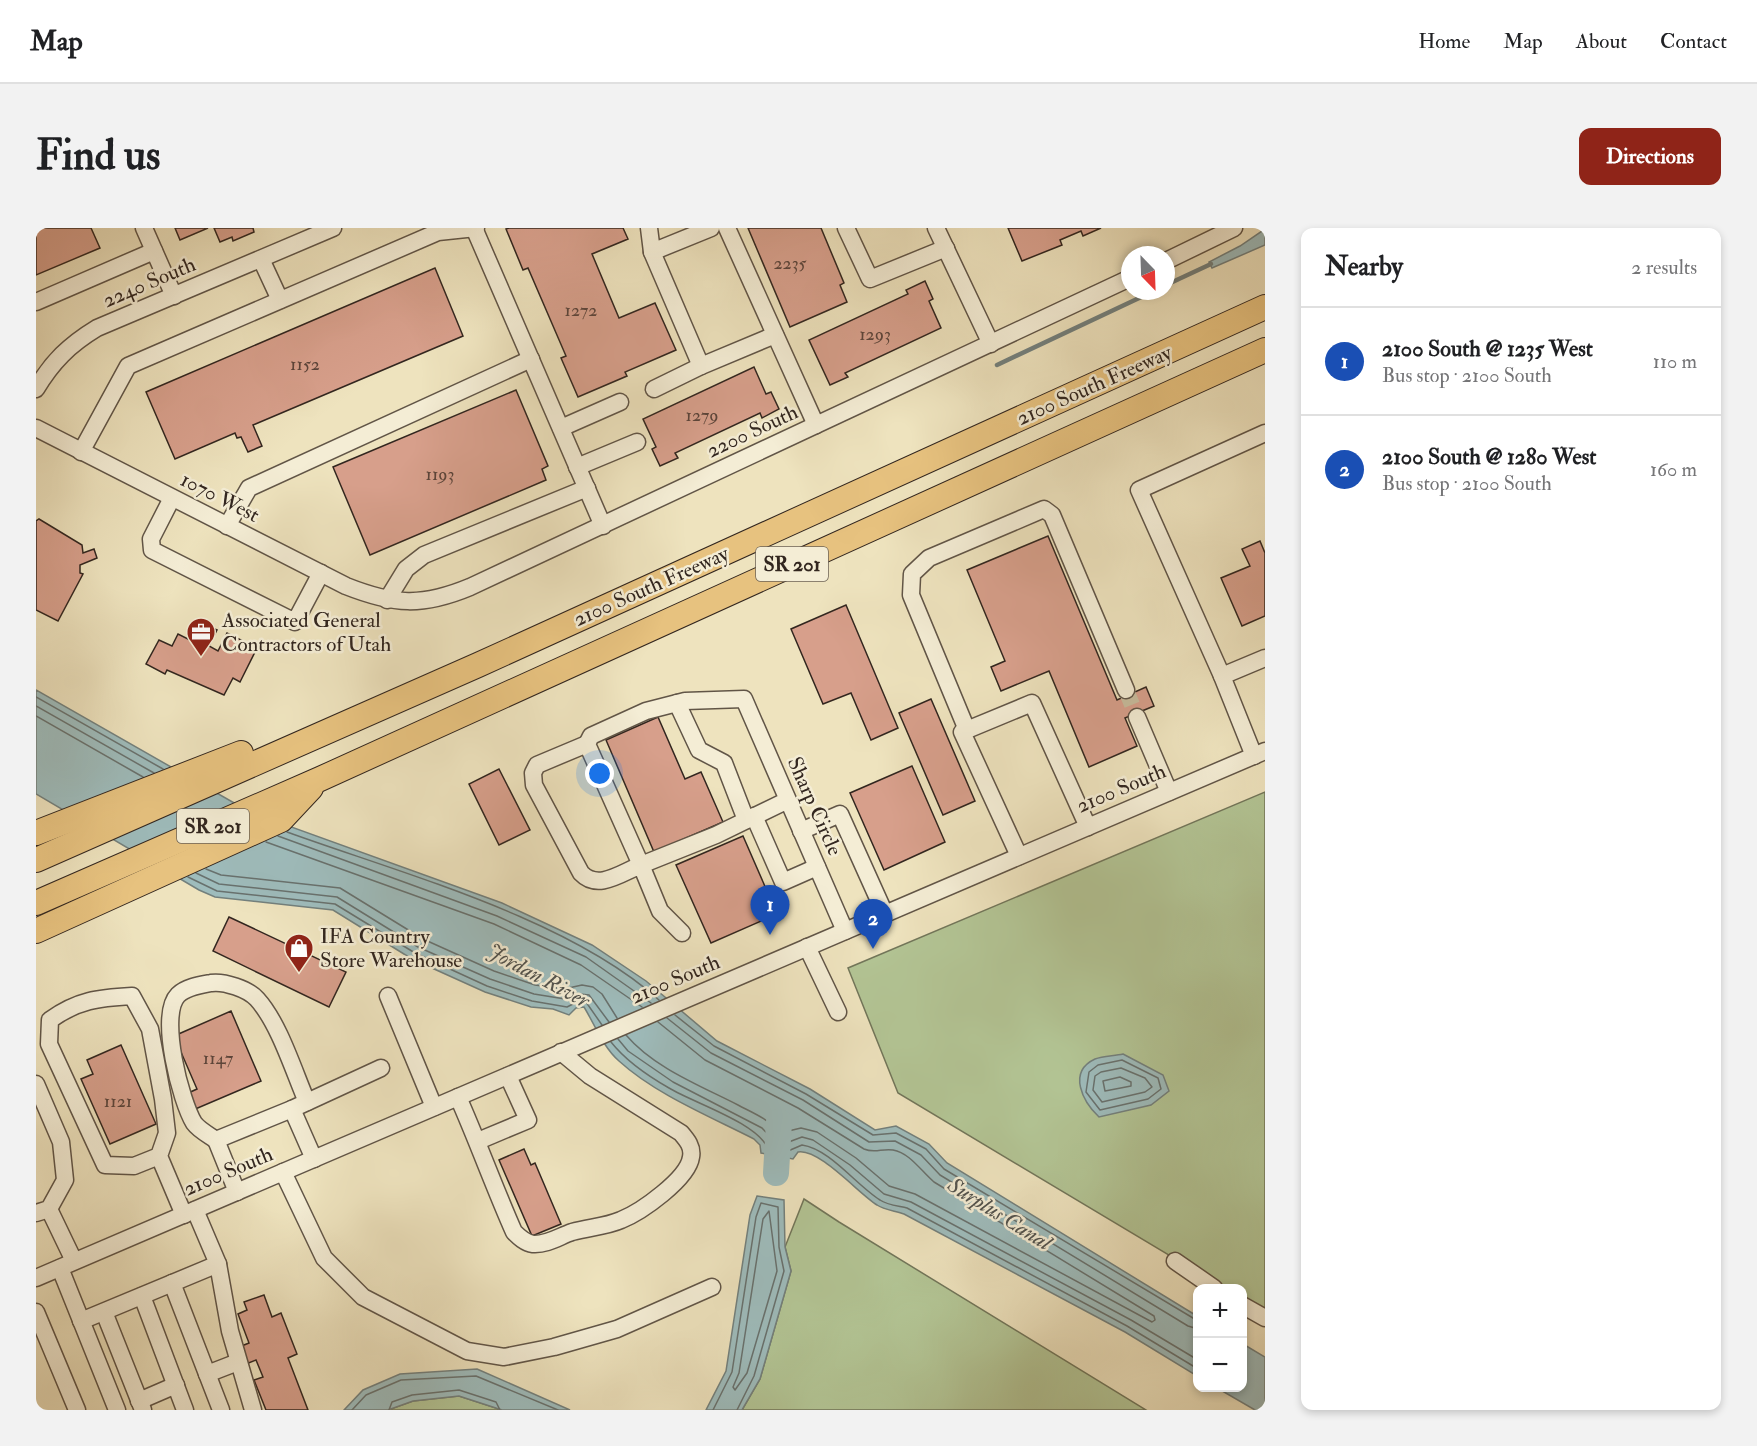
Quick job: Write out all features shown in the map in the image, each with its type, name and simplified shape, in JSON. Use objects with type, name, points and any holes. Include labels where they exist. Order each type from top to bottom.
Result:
[{"type":"highway","name":"2100 South Freeway","points":[[36,860],[478,664],[1265,307]]},
{"type":"highway","name":"2100 South Freeway","points":[[36,903],[320,778],[1265,350]]},
{"type":"highway","points":[[47,829],[221,761],[430,669],[478,664]]},
{"type":"highway","points":[[36,931],[281,820],[320,778]]},
{"type":"street","points":[[144,228],[174,296]]},
{"type":"street","name":"2240 South","points":[[36,389],[41,369],[74,342],[96,328],[333,228]]},
{"type":"street","points":[[81,452],[128,366],[438,232],[475,228],[603,526]]},
{"type":"street","points":[[649,228],[652,252],[701,366]]},
{"type":"street","points":[[652,252],[711,228]]},
{"type":"street","points":[[728,228],[816,425]]},
{"type":"street","points":[[846,228],[870,279],[946,248]]},
{"type":"street","points":[[936,228],[990,344]]},
{"type":"street","points":[[1175,257],[1234,228]]},
{"type":"street","points":[[36,302],[154,251]]},
{"type":"street","points":[[261,259],[280,300]]},
{"type":"street","name":"2200 South","points":[[387,600],[412,603],[452,595],[1121,282]]},
{"type":"street","points":[[654,389],[701,366],[775,335]]},
{"type":"street","points":[[227,526],[249,488],[531,359]]},
{"type":"street","points":[[561,428],[620,402]]},
{"type":"street","name":"1070 West","points":[[36,428],[321,573],[387,600]]},
{"type":"street","points":[[1260,753],[1222,676],[1139,490],[1265,433]]},
{"type":"street","points":[[577,467],[637,442]]},
{"type":"street","points":[[387,600],[406,569],[424,555],[586,488]]},
{"type":"street","points":[[172,498],[151,539],[152,550],[285,617],[295,622],[321,573]]},
{"type":"street","points":[[967,730],[911,596],[912,574],[929,558],[1044,509],[1052,515],[1126,690]]},
{"type":"street","points":[[1222,676],[1265,658]]},
{"type":"street","name":"Sharp Circle","points":[[677,703],[744,699],[845,931]]},
{"type":"street","points":[[788,800],[750,818],[641,866],[600,882],[588,880],[581,873],[534,785],[533,773],[537,765],[587,744],[591,736],[646,711],[677,703],[699,750],[724,763],[750,818],[783,882],[817,867]]},
{"type":"street","points":[[1019,856],[962,732],[1032,703],[1088,827]]},
{"type":"street","points":[[1137,717],[1169,792]]},
{"type":"street","points":[[587,744],[660,911],[682,933]]},
{"type":"street","name":"2100 South","points":[[36,1278],[1260,753]]},
{"type":"street","points":[[801,831],[840,814],[885,914]]},
{"type":"street","points":[[807,947],[838,1012]]},
{"type":"street","points":[[237,1192],[216,1140],[196,1125],[187,1108],[170,1035],[171,1010],[177,996],[196,985],[222,982],[256,998],[272,1022],[314,1159]]},
{"type":"street","points":[[159,1156],[134,1166],[105,1165],[50,1044],[50,1020],[70,1006],[106,997],[132,996],[150,1029],[167,1133],[159,1156],[218,1264],[238,1362],[253,1410]]},
{"type":"street","points":[[387,996],[434,1107]]},
{"type":"street","points":[[458,1097],[514,1232],[521,1239],[533,1244],[623,1220],[661,1196],[680,1176],[691,1159],[691,1146],[681,1133],[591,1076],[561,1052]]},
{"type":"street","points":[[216,1140],[299,1106],[381,1068]]},
{"type":"street","points":[[478,1141],[528,1120],[508,1076]]},
{"type":"street","points":[[36,1084],[61,1142],[65,1180],[42,1211],[67,1265],[81,1321],[117,1410]]},
{"type":"street","points":[[283,1172],[324,1258],[363,1297],[467,1351],[504,1357],[554,1347],[617,1329],[712,1287]]},
{"type":"street","points":[[1175,1261],[1208,1284]]},
{"type":"street","points":[[81,1321],[218,1264]]},
{"type":"street","points":[[172,1283],[221,1410]]},
{"type":"street","points":[[142,1296],[185,1410]]},
{"type":"street","points":[[1247,1308],[1265,1318]]},
{"type":"street","points":[[36,1312],[77,1410]]},
{"type":"street","points":[[104,1312],[141,1405],[176,1385]]},
{"type":"street","points":[[207,1374],[238,1362]]},
{"type":"green space","points":[[1265,792],[1265,1313],[1247,1302],[1247,1284],[1217,1284],[898,1093],[848,968]]},
{"type":"green space","points":[[804,1199],[1146,1410],[742,1410],[760,1379],[791,1271],[785,1247]]},
{"type":"green space","points":[[459,1396],[502,1410],[388,1410],[413,1401]]},
{"type":"water","points":[[1265,229],[1265,245],[1212,268],[1209,262],[1240,246]]},
{"type":"water","name":"Surplus Canal","points":[[36,690],[250,812],[502,903],[592,945],[646,981],[717,1041],[810,1089],[875,1130],[896,1126],[929,1144],[947,1163],[1193,1314],[1193,1374],[1125,1332],[904,1214],[880,1207],[817,1157],[798,1152],[793,1159],[761,1153],[760,1145],[754,1139],[684,1104],[633,1073],[608,1049],[584,1007],[576,1008],[569,1015],[553,1009],[531,1007],[485,992],[412,959],[333,910],[215,897],[199,890],[36,794]]},
{"type":"water","points":[[1123,1054],[1163,1075],[1169,1091],[1151,1105],[1099,1117],[1093,1111],[1080,1087],[1082,1071],[1095,1059]]},
{"type":"water","points":[[757,1196],[784,1200],[785,1247],[791,1271],[760,1379],[742,1410],[706,1410],[726,1371],[750,1215]]},
{"type":"water","points":[[1247,1346],[1265,1357],[1265,1410],[1255,1410],[1224,1392],[1247,1392]]},
{"type":"water","points":[[477,1369],[570,1410],[502,1410],[459,1396],[413,1401],[388,1410],[344,1410],[363,1390],[400,1374]]},
{"type":"building","points":[[36,228],[91,228],[100,248],[36,275]]},
{"type":"building","points":[[175,228],[208,228],[180,240]]},
{"type":"building","points":[[214,228],[253,228],[254,232],[233,241],[232,237],[220,242]]},
{"type":"building","points":[[623,228],[628,239],[592,254],[619,318],[655,303],[676,350],[625,372],[627,376],[578,397],[561,358],[566,356],[528,268],[523,270],[506,229]]},
{"type":"building","points":[[748,228],[821,228],[844,283],[840,285],[847,302],[790,327]]},
{"type":"building","points":[[1008,228],[1101,228],[1083,236],[1081,231],[1060,240],[1062,245],[1022,261]]},
{"type":"building","points":[[435,268],[463,336],[253,425],[262,446],[248,452],[241,437],[237,438],[235,433],[175,459],[146,392]]},
{"type":"building","points":[[925,281],[933,299],[929,301],[941,328],[845,373],[848,377],[830,385],[809,340],[908,294],[906,290]]},
{"type":"building","points":[[754,367],[766,394],[771,392],[779,409],[762,418],[760,413],[675,453],[678,458],[660,466],[652,449],[656,447],[643,419]]},
{"type":"building","points":[[516,390],[548,466],[542,469],[546,480],[370,555],[333,467]]},
{"type":"building","points":[[39,519],[82,545],[83,553],[94,549],[97,558],[80,565],[80,573],[83,574],[58,621],[36,610],[36,521]]},
{"type":"building","points":[[1048,536],[1117,700],[1146,687],[1154,706],[1125,718],[1137,746],[1089,767],[1049,671],[1001,691],[991,667],[1005,661],[967,570]]},
{"type":"building","points":[[1260,541],[1265,553],[1265,616],[1242,626],[1221,578],[1250,566],[1242,549]]},
{"type":"building","points":[[846,605],[898,728],[871,740],[851,693],[823,704],[791,629]]},
{"type":"building","name":"Associated General Contractors of Utah","points":[[210,627],[217,630],[209,646],[218,651],[227,633],[257,648],[240,682],[233,678],[224,695],[167,670],[165,674],[146,664],[159,640],[172,646],[178,634],[200,645]]},
{"type":"building","points":[[931,699],[975,801],[943,815],[899,713]]},
{"type":"building","points":[[658,717],[685,779],[701,772],[723,822],[654,852],[606,740]]},
{"type":"building","points":[[912,766],[945,842],[884,870],[850,793]]},
{"type":"building","points":[[499,769],[530,830],[499,845],[469,784]]},
{"type":"building","points":[[743,836],[777,914],[711,943],[676,865]]},
{"type":"building","points":[[229,917],[346,972],[329,1007],[213,951]]},
{"type":"building","points":[[231,1011],[261,1081],[193,1110],[186,1094],[197,1089],[174,1036]]},
{"type":"building","points":[[121,1045],[156,1124],[110,1144],[81,1079],[93,1074],[87,1060]]},
{"type":"building","points":[[524,1149],[531,1165],[535,1163],[561,1224],[532,1236],[499,1160]]},
{"type":"building","points":[[264,1295],[272,1317],[281,1313],[297,1354],[288,1358],[308,1410],[266,1410],[254,1380],[263,1377],[256,1360],[246,1364],[239,1347],[249,1343],[238,1314],[247,1310],[244,1302]]},
{"type":"waterway","points":[[1175,281],[1211,264]]},
{"type":"waterway","points":[[997,365],[1135,300]]},
{"type":"waterway","name":"Jordan River","points":[[776,1173],[779,1122]]},
{"type":"tunnel","points":[[1126,690],[1137,717]]},
{"type":"place","name":"Associated General Contractors of Utah","points":[[201,658]]},
{"type":"place","name":"2100 South @ 1235 West","points":[[770,935]]},
{"type":"place","name":"2100 South @ 1280 West","points":[[873,949]]},
{"type":"place","name":"IFA Country Store Warehouse","points":[[299,974]]}]
